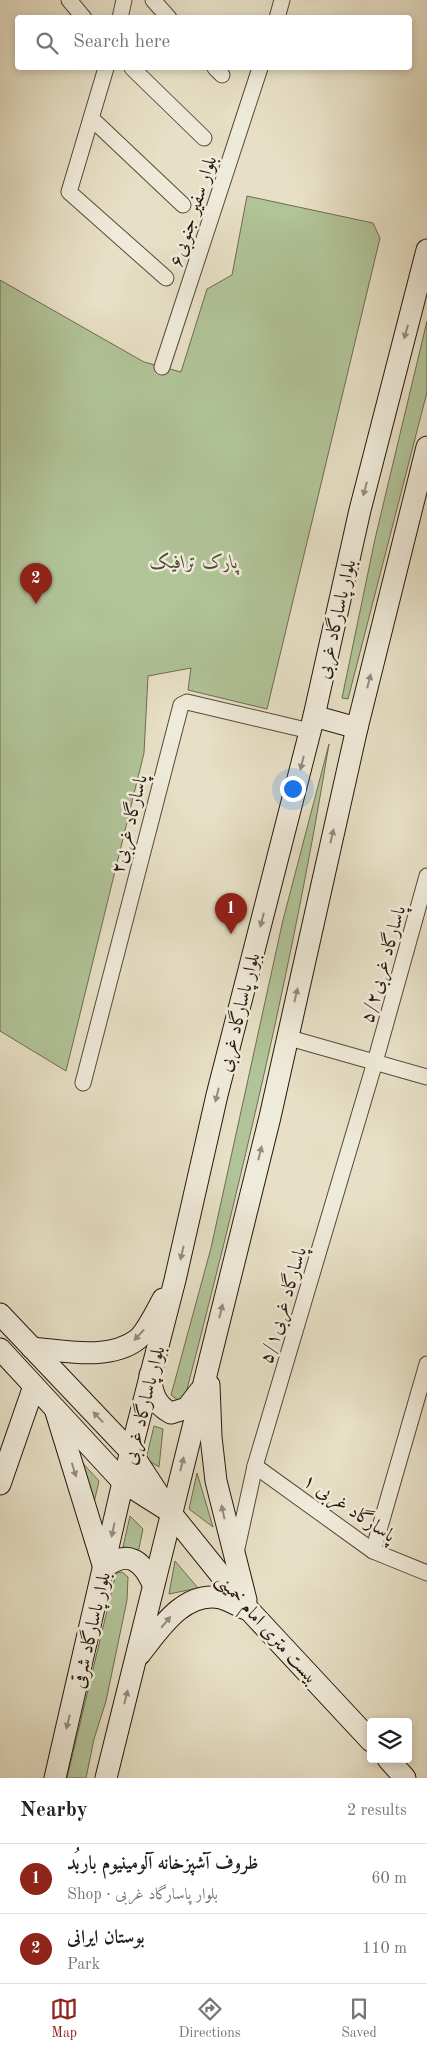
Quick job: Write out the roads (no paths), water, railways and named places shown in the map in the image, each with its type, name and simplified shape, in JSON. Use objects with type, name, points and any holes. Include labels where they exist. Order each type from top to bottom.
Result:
[{"type":"main road","name":"بلوار پاسارگاد غربی","points":[[123,1482],[150,1372],[176,1280],[217,1094],[312,723],[360,510],[427,250]]},
{"type":"main road","points":[[106,1778],[136,1660],[170,1512],[270,1117],[286,1037],[357,728],[427,447]]},
{"type":"main road","points":[[312,723],[357,728]]},
{"type":"main road","points":[[32,1348],[83,1352],[114,1350],[138,1338],[176,1280]]},
{"type":"main road","points":[[0,1314],[131,1452],[170,1512]]},
{"type":"main road","points":[[0,1349],[123,1482],[170,1512]]},
{"type":"main road","points":[[209,1358],[211,1437],[215,1472],[248,1610]]},
{"type":"main road","points":[[150,1372],[156,1400],[163,1409],[172,1413],[187,1408],[201,1390]]},
{"type":"main road","points":[[0,1484],[34,1386]]},
{"type":"main road","points":[[54,1407],[104,1568],[112,1562],[132,1559],[142,1565],[153,1584]]},
{"type":"main road","name":"بلوار پاسارگاد شرقی","points":[[54,1778],[123,1482]]},
{"type":"main road","name":"بیست متری امام خمینی","points":[[170,1512],[248,1610],[367,1737]]},
{"type":"main road","points":[[136,1660],[170,1616],[204,1597],[221,1598],[248,1610]]},
{"type":"main road","points":[[392,1763],[406,1778]]},
{"type":"street","points":[[69,0],[82,15]]},
{"type":"street","points":[[121,15],[124,0]]},
{"type":"street","points":[[153,0],[166,15]]},
{"type":"street","points":[[278,15],[282,0]]},
{"type":"street","points":[[105,70],[69,192],[166,278]]},
{"type":"street","points":[[134,70],[204,138]]},
{"type":"street","name":"بلوار سفیر جنوبی۶","points":[[162,367],[259,70]]},
{"type":"street","points":[[91,118],[183,205]]},
{"type":"street","name":"پاسارگاد غربی۲","points":[[83,1083],[181,705],[187,702],[312,723]]},
{"type":"street","name":"پاسارگاد غربی۵/۲","points":[[375,1062],[427,876]]},
{"type":"street","points":[[286,1037],[427,1077]]},
{"type":"street","name":"پاسارگاد غربی۵/۱","points":[[235,1560],[255,1466],[375,1062]]},
{"type":"street","points":[[373,1551],[427,1364]]},
{"type":"street","name":"پاسارگاد غربی ۱","points":[[255,1466],[373,1551],[427,1573]]},
{"type":"place","name":"بوستان ایرانی","points":[[36,604]]},
{"type":"place","name":"ظروف آشپزخانه آلومینیوم باربُد","points":[[231,934]]},
{"type":"park label","name":"پارک ترافیک","points":[[194,561]]}]
